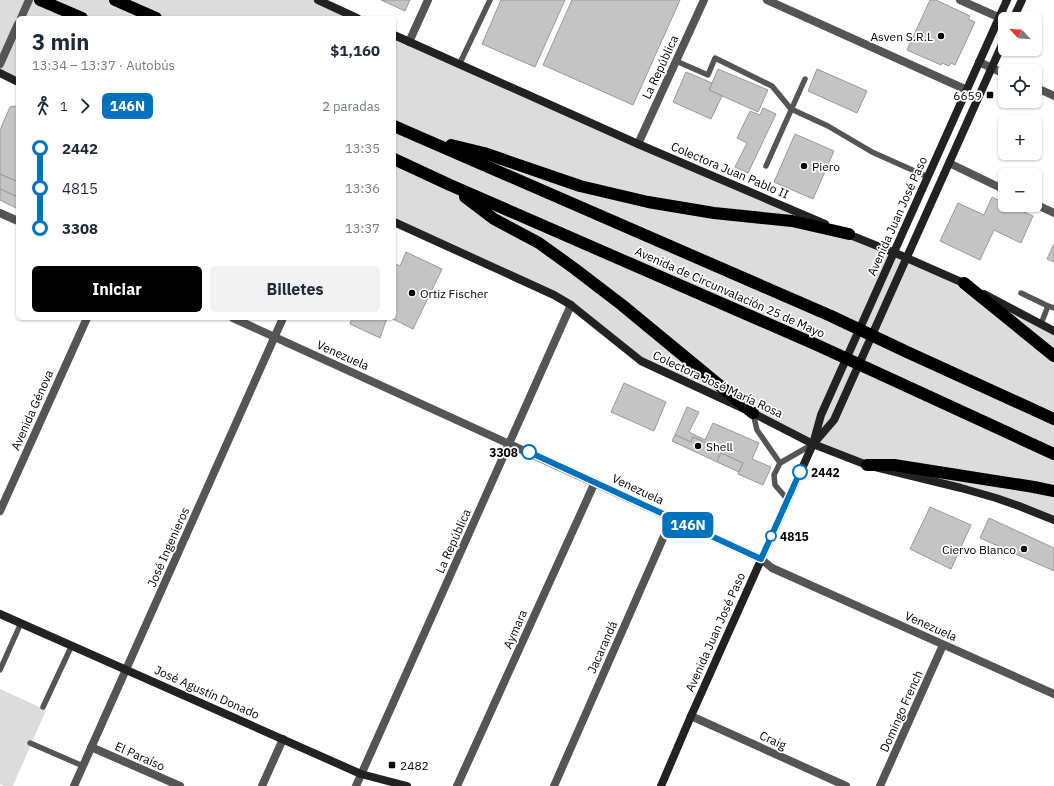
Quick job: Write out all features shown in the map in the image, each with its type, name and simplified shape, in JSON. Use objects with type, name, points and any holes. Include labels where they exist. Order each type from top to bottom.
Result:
[{"type":"highway","points":[[40,0],[78,16]]},
{"type":"highway","points":[[115,0],[151,16]]},
{"type":"highway","name":"Avenida de Circunvalación 25 de Mayo","points":[[396,127],[831,316],[1054,418]]},
{"type":"highway","points":[[420,138],[484,152],[580,186],[648,202],[714,213],[792,221],[849,234]]},
{"type":"highway","name":"Avenida de Circunvalación 25 de Mayo","points":[[396,160],[450,185],[817,345],[1054,454]]},
{"type":"highway","points":[[450,185],[494,220],[539,243],[575,269],[753,413]]},
{"type":"highway","points":[[964,283],[1054,356]]},
{"type":"highway","points":[[868,465],[894,465],[1054,491]]},
{"type":"main road","points":[[318,0],[353,16]]},
{"type":"main road","name":"Avenida Juan José Paso","points":[[1004,12],[1007,0]]},
{"type":"main road","points":[[1016,12],[1022,0]]},
{"type":"main road","name":"Avenida Juan José Paso","points":[[661,786],[813,444],[821,415],[979,62],[998,26]]},
{"type":"main road","name":"Colectora Juan Pablo II","points":[[396,36],[638,144],[964,283],[1054,331]]},
{"type":"main road","name":"Avenida Juan José Paso","points":[[813,444],[834,420],[998,54]]},
{"type":"main road","points":[[0,73],[16,81]]},
{"type":"main road","name":"Colectora José María Rosa","points":[[396,223],[554,295],[571,305],[641,361],[753,413],[813,444],[868,465],[996,498],[1054,520]]},
{"type":"main road","name":"José Agustín Donado","points":[[0,614],[361,774],[407,786]]},
{"type":"street","points":[[22,16],[29,0]]},
{"type":"street","points":[[409,42],[428,0]]},
{"type":"street","name":"La República","points":[[638,144],[704,0]]},
{"type":"street","points":[[767,0],[967,90]]},
{"type":"street","points":[[960,0],[998,17]]},
{"type":"street","points":[[0,64],[16,28]]},
{"type":"street","points":[[979,62],[998,71]]},
{"type":"street","points":[[1042,90],[1054,96]]},
{"type":"street","points":[[949,163],[998,187]]},
{"type":"street","points":[[1042,207],[1054,213]]},
{"type":"street","points":[[0,213],[16,220]]},
{"type":"street","name":"La República","points":[[356,786],[571,305]]},
{"type":"street","name":"Avenida Génova","points":[[0,511],[86,320]]},
{"type":"street","name":"Venezuela","points":[[237,320],[761,559],[772,568],[1054,694]]},
{"type":"street","name":"José Ingenieros","points":[[74,786],[282,320]]},
{"type":"street","name":"Aymara","points":[[456,786],[595,482]]},
{"type":"street","name":"Jacarandá","points":[[554,786],[672,518]]},
{"type":"street","name":"Domingo French","points":[[880,786],[943,645]]},
{"type":"street","name":"Craig","points":[[691,716],[846,786]]},
{"type":"street","points":[[262,786],[283,739]]},
{"type":"street","name":"El Paraíso","points":[[91,747],[180,786]]},
{"type":"lane","points":[[459,65],[490,0]]},
{"type":"lane","points":[[676,61],[708,75],[715,58],[772,86],[792,109],[828,126],[872,152],[928,177]]},
{"type":"lane","points":[[766,166],[805,79]]},
{"type":"lane","points":[[1021,293],[1051,307],[1041,324]]},
{"type":"lane","points":[[753,413],[758,430],[780,463]]},
{"type":"lane","points":[[788,500],[775,485],[774,475],[780,463],[813,444]]},
{"type":"lane","points":[[0,670],[21,623]]},
{"type":"lane","points":[[44,707],[72,645]]},
{"type":"lane","points":[[30,743],[83,766]]},
{"type":"shaded area","points":[[0,0],[318,0],[353,16],[16,16],[16,81],[0,73]]},
{"type":"shaded area","points":[[396,36],[900,255],[1054,331],[1054,520],[1019,506],[867,465],[641,361],[571,305],[396,223]]},
{"type":"shaded area","points":[[0,689],[46,710],[13,786],[4,786],[0,784]]},
{"type":"building","points":[[381,0],[410,0],[405,11]]},
{"type":"building","points":[[501,0],[565,0],[535,67],[482,44]]},
{"type":"building","points":[[572,0],[680,0],[633,105],[543,65]]},
{"type":"building","name":"Asven S.R.L","points":[[930,0],[936,0],[970,16],[968,19],[975,22],[955,65],[951,63],[949,66],[942,63],[941,65],[907,50]]},
{"type":"building","points":[[718,69],[768,90],[758,112],[709,90]]},
{"type":"building","points":[[817,69],[867,91],[857,113],[808,91]]},
{"type":"building","points":[[686,72],[712,83],[709,90],[722,96],[711,119],[673,102]]},
{"type":"building","points":[[16,106],[16,181],[0,174],[0,130],[10,107]]},
{"type":"building","points":[[763,108],[776,114],[748,173],[735,167],[747,143],[737,138],[750,111],[760,115]]},
{"type":"building","name":"Piero","points":[[795,134],[834,151],[813,199],[774,182]]},
{"type":"building","points":[[0,174],[16,181],[16,196],[0,189]]},
{"type":"building","points":[[0,189],[16,196],[16,208],[0,200]]},
{"type":"building","points":[[992,197],[998,200],[998,212],[1024,212],[1033,216],[1021,243],[994,230],[980,260],[940,241],[958,203],[984,215]]},
{"type":"building","points":[[1054,244],[1054,262],[1047,259]]},
{"type":"building","name":"Ortiz Fischer","points":[[406,252],[442,269],[413,329],[395,320],[396,264],[400,266]]},
{"type":"building","points":[[351,320],[386,320],[380,338],[350,324]]},
{"type":"building","points":[[624,383],[666,402],[654,431],[611,412]]},
{"type":"building","points":[[687,407],[699,412],[689,432],[705,440],[713,423],[759,443],[752,459],[771,467],[763,485],[738,474],[743,463],[721,453],[722,450],[693,437],[691,442],[675,435]]},
{"type":"building","name":"Shell","points":[[675,435],[691,442],[693,437],[722,450],[717,462],[672,441]]},
{"type":"building","name":"Shell","points":[[721,453],[743,463],[739,472],[717,462]]},
{"type":"building","points":[[930,507],[971,525],[951,569],[910,549]]},
{"type":"building","points":[[989,518],[1054,548],[1054,571],[980,538]]},
{"type":"bus line","name":"146N","points":[[529,452],[761,559],[800,472]]},
{"type":"place","name":"Asven S.R.L","points":[[941,36]]},
{"type":"place","name":"6659","points":[[990,95]]},
{"type":"place","name":"Piero","points":[[804,166]]},
{"type":"place","name":"Ortiz Fischer","points":[[412,293]]},
{"type":"place","name":"Shell","points":[[698,446]]},
{"type":"place","name":"3308","points":[[529,452]]},
{"type":"place","name":"2442","points":[[800,472]]},
{"type":"place","name":"4815","points":[[771,536]]},
{"type":"place","name":"Ciervo Blanco","points":[[1024,549]]},
{"type":"place","name":"2482","points":[[392,765]]}]
